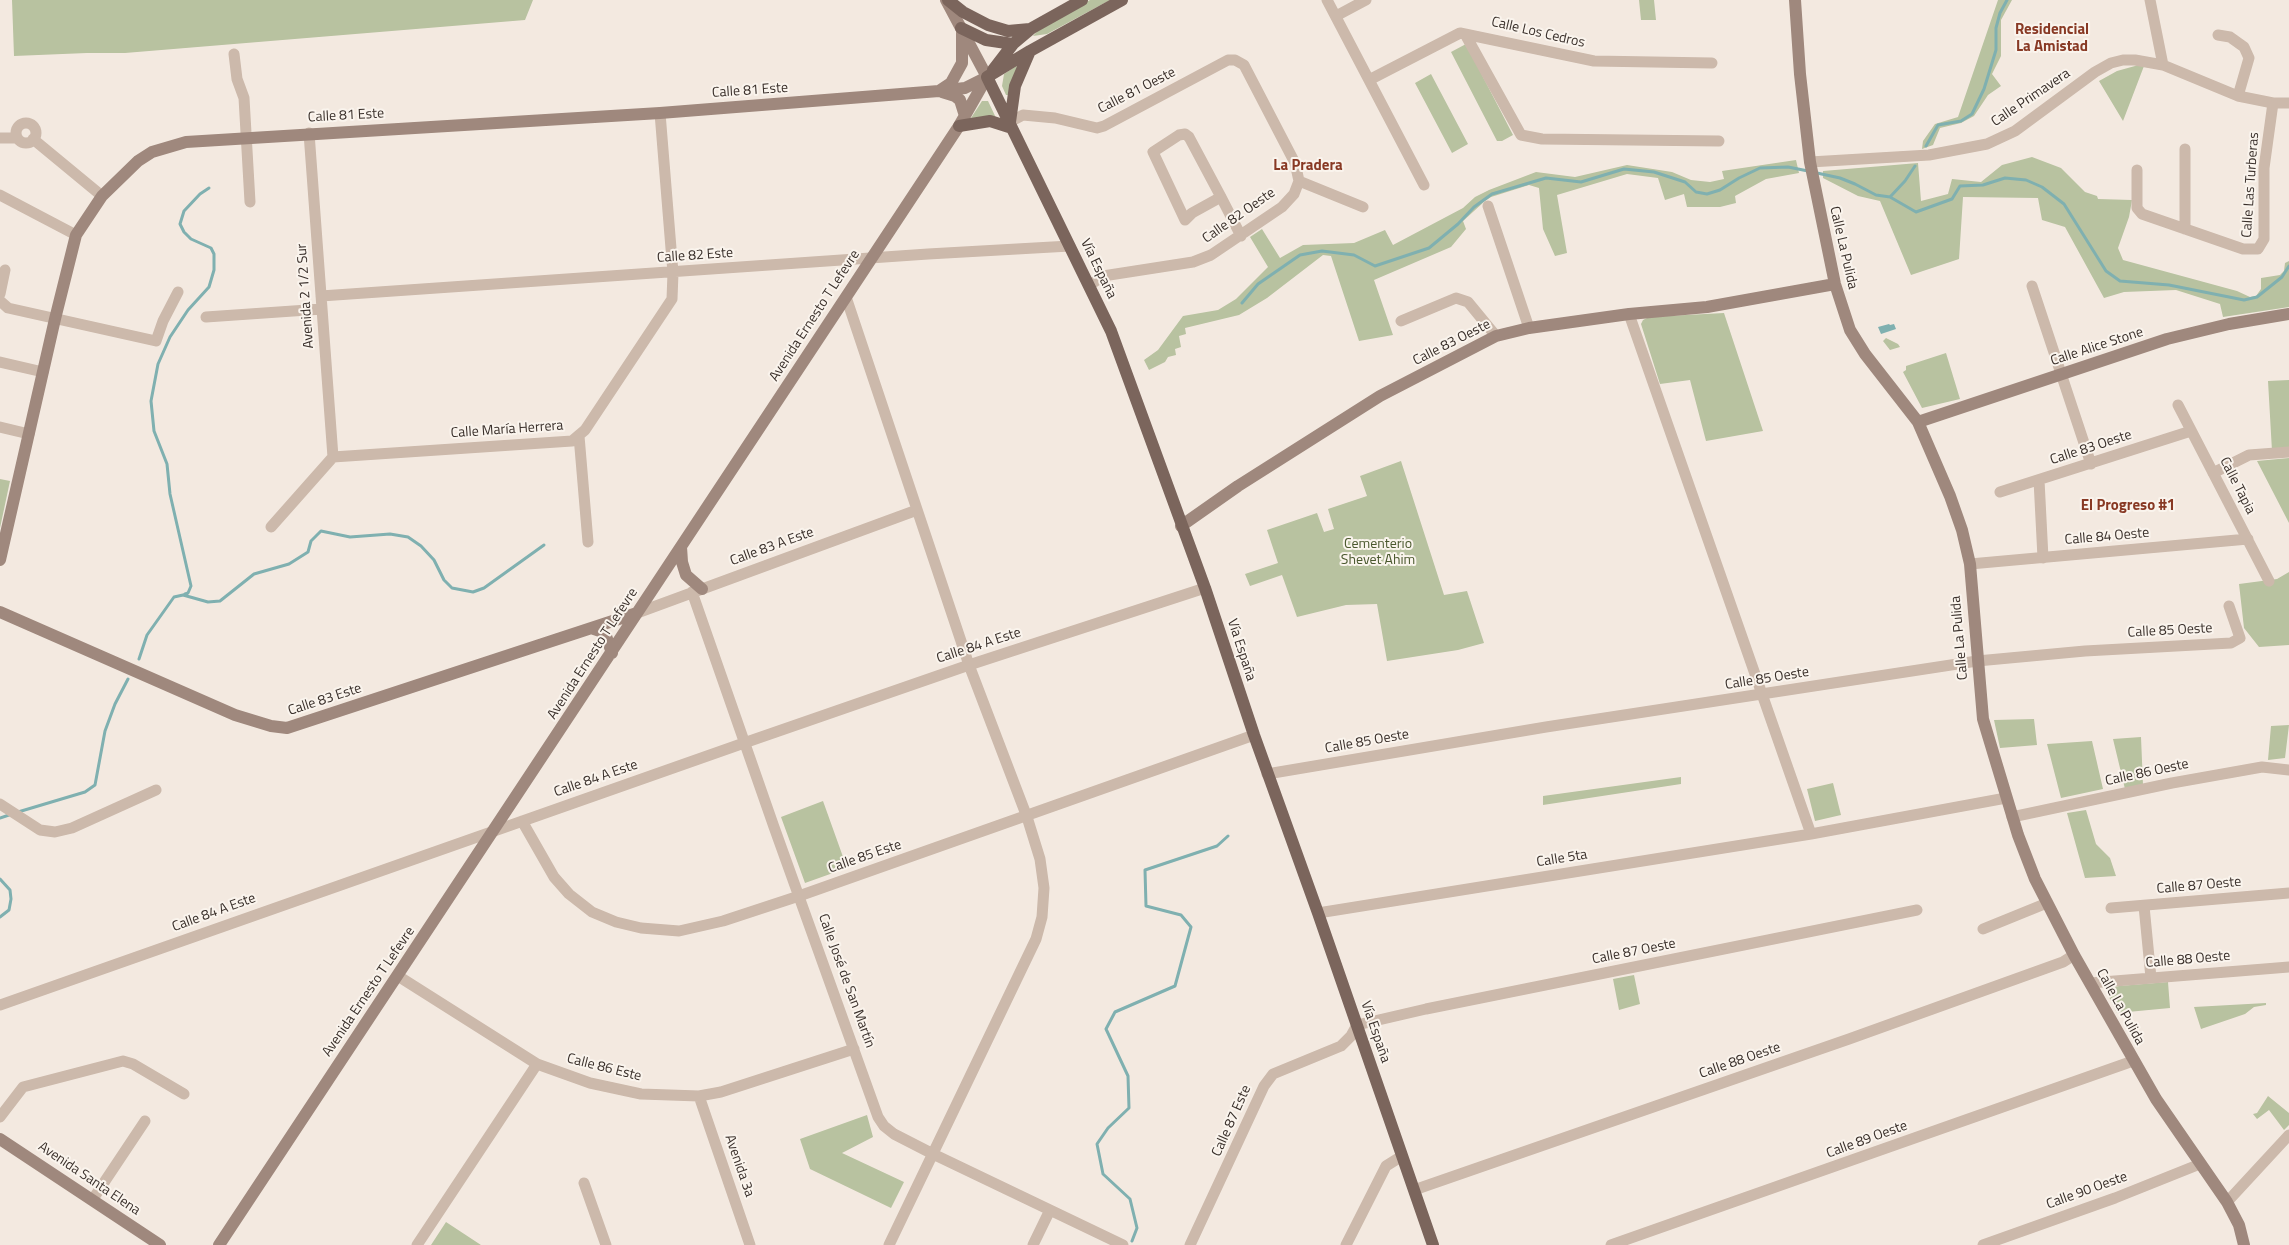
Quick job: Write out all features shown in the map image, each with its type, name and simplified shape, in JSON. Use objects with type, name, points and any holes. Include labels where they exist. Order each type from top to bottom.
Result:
[{"type":"main road","points":[[947,0],[964,12],[994,28],[1013,31],[1032,28]]},
{"type":"main road","points":[[987,77],[1013,44],[1032,28],[1082,0]]},
{"type":"main road","points":[[987,77],[1122,0]]},
{"type":"main road","points":[[961,28],[986,40],[1013,44]]},
{"type":"main road","points":[[962,121],[990,121],[1011,125],[1015,86],[1030,51]]},
{"type":"main road","name":"Vía España","points":[[987,77],[1111,331],[1205,588],[1267,774],[1318,913],[1433,1245]]},
{"type":"street","points":[[947,0],[987,77]]},
{"type":"street","points":[[1328,0],[1424,186]]},
{"type":"street","points":[[1336,16],[1366,0]]},
{"type":"street","name":"Calle La Pulida","points":[[1796,0],[1800,74],[1810,162],[1835,284],[1850,330],[1865,354],[1918,422],[1950,496],[1962,530],[1970,564],[1983,718],[2012,817],[2035,879],[2074,955],[2133,1061],[2227,1202],[2239,1224],[2244,1245]]},
{"type":"street","points":[[2150,0],[2163,65]]},
{"type":"street","points":[[939,91],[951,83],[962,63],[961,28]]},
{"type":"street","points":[[1369,80],[1460,33],[1465,34],[1521,135],[1542,139],[1719,141]]},
{"type":"street","name":"Calle Los Cedros","points":[[1465,34],[1589,60],[1712,63]]},
{"type":"street","points":[[2218,35],[2230,38],[2244,47],[2249,58],[2238,96]]},
{"type":"street","points":[[234,54],[237,79],[244,98],[250,202]]},
{"type":"street","name":"Calle 81 Oeste","points":[[1011,125],[1023,115],[1055,118],[1097,128],[1104,126],[1228,60],[1235,60],[1244,66],[1295,163],[1299,180]]},
{"type":"street","name":"Calle Primavera","points":[[1810,162],[1929,155],[1988,144],[2015,131],[2095,72],[2111,63],[2123,60],[2163,65],[2238,96],[2289,103]]},
{"type":"street","name":"Calle 81 Este","points":[[0,560],[76,235],[102,196],[138,161],[152,152],[186,142],[660,113],[939,91],[966,88],[987,77]]},
{"type":"street","name":"Avenida Ernesto T Lefevre","points":[[213,1245],[222,1240],[398,976],[962,121],[987,77]]},
{"type":"street","points":[[939,91],[955,96],[960,100],[962,121]]},
{"type":"street","name":"Calle Las Turberas","points":[[2137,170],[2137,208],[2142,214],[2243,249],[2258,249],[2264,239],[2264,168],[2273,102]]},
{"type":"street","name":"Calle María Herrera","points":[[333,456],[572,441],[580,436],[668,306],[673,292],[660,113]]},
{"type":"street","points":[[17,138],[16,130],[24,123],[34,128],[33,139]]},
{"type":"street","name":"Avenida 2 1/2 Sur","points":[[309,133],[333,456]]},
{"type":"street","points":[[1221,197],[1192,213],[1185,220],[1153,152],[1179,135],[1185,134],[1189,137],[1221,197],[1241,236]]},
{"type":"street","points":[[0,138],[17,138],[23,143],[33,139]]},
{"type":"street","points":[[33,139],[102,196]]},
{"type":"street","points":[[2184,149],[2185,229]]},
{"type":"street","points":[[1299,180],[1363,207]]},
{"type":"street","name":"Calle 82 Oeste","points":[[1090,285],[1103,276],[1193,262],[1211,255],[1282,207],[1294,194],[1299,180]]},
{"type":"street","points":[[0,194],[76,235]]},
{"type":"street","points":[[1488,206],[1529,328]]},
{"type":"street","name":"Calle 82 Este","points":[[321,296],[1070,246]]},
{"type":"street","points":[[0,294],[5,270]]},
{"type":"street","name":"Calle 83 Oeste","points":[[1181,526],[1238,486],[1380,396],[1496,336],[1529,328],[1629,314],[1707,308],[1835,284]]},
{"type":"street","points":[[2032,286],[2092,464]]},
{"type":"street","points":[[0,301],[8,308],[156,341],[163,321],[178,292]]},
{"type":"street","points":[[846,297],[969,665],[1026,817],[1040,859],[1044,888],[1042,917],[1036,939],[889,1245]]},
{"type":"street","points":[[1402,321],[1456,298],[1468,302],[1496,336]]},
{"type":"street","points":[[206,317],[322,309]]},
{"type":"street","points":[[1629,314],[1811,834],[2006,798]]},
{"type":"street","name":"Calle Alice Stone","points":[[1918,422],[2167,339],[2229,324],[2289,314]]},
{"type":"street","points":[[0,362],[43,372]]},
{"type":"street","name":"Calle Tapia","points":[[2178,405],[2269,581]]},
{"type":"street","points":[[0,427],[29,434]]},
{"type":"street","name":"Calle 83 Oeste","points":[[2000,492],[2191,431]]},
{"type":"street","points":[[580,436],[588,542]]},
{"type":"street","points":[[2214,473],[2250,455],[2289,452]]},
{"type":"street","points":[[271,527],[333,456]]},
{"type":"street","points":[[2039,480],[2043,558]]},
{"type":"street","name":"Calle 83 A Este","points":[[638,613],[917,510]]},
{"type":"street","name":"Calle 84 Oeste","points":[[1970,564],[2248,539]]},
{"type":"street","points":[[681,548],[682,562],[686,575],[697,590]]},
{"type":"street","name":"Calle 84 A Este","points":[[0,1005],[969,665],[1205,588]]},
{"type":"street","name":"Calle José de San Martín","points":[[697,590],[744,743],[878,1117],[884,1126],[894,1134],[1123,1245]]},
{"type":"street","name":"Calle 85 Oeste","points":[[1267,774],[1540,728],[1977,662],[2085,651],[2231,642],[2240,638],[2229,606]]},
{"type":"street","name":"Calle 83 Este","points":[[0,612],[235,714],[262,723],[287,728],[638,613]]},
{"type":"street","points":[[591,628],[600,630],[606,636],[612,653]]},
{"type":"street","name":"Calle 85 Este","points":[[522,821],[544,862],[569,894],[592,912],[616,922],[641,928],[679,931],[723,922],[1026,817],[1254,735]]},
{"type":"street","name":"Calle 86 Oeste","points":[[2012,817],[2172,783],[2262,767],[2289,770]]},
{"type":"street","points":[[4,806],[40,830],[56,832],[72,828],[156,790]]},
{"type":"street","name":"Calle 5ta","points":[[1318,913],[1811,834]]},
{"type":"street","name":"Calle 87 Oeste","points":[[2111,908],[2289,893]]},
{"type":"street","points":[[1983,930],[2047,903]]},
{"type":"street","points":[[2144,906],[2151,978]]},
{"type":"street","name":"Calle 87 Oeste","points":[[1357,1025],[1426,1009],[1917,910]]},
{"type":"street","name":"Calle 88 Oeste","points":[[1414,1190],[1849,1039],[2063,962],[2074,955]]},
{"type":"street","name":"Calle 88 Oeste","points":[[2090,983],[2289,967]]},
{"type":"street","name":"Calle 86 Este","points":[[398,976],[537,1064],[590,1083],[641,1094],[699,1096],[721,1092],[854,1049]]},
{"type":"street","name":"Calle 87 Este","points":[[1190,1245],[1264,1086],[1273,1074],[1341,1046],[1346,1042],[1357,1025]]},
{"type":"street","name":"Calle 89 Oeste","points":[[1611,1245],[2133,1061]]},
{"type":"street","points":[[0,1118],[23,1087],[123,1062],[133,1064],[184,1094]]},
{"type":"street","points":[[417,1245],[537,1064]]},
{"type":"street","name":"Avenida 3a","points":[[699,1096],[750,1245]]},
{"type":"street","points":[[93,1199],[145,1121]]},
{"type":"street","points":[[2227,1202],[2284,1148],[2289,1135]]},
{"type":"street","name":"Avenida Santa Elena","points":[[0,1139],[160,1245]]},
{"type":"street","points":[[1346,1245],[1386,1166],[1402,1156]]},
{"type":"street","name":"Calle 90 Oeste","points":[[1984,1245],[2115,1198],[2200,1164]]},
{"type":"street","points":[[584,1183],[606,1245]]},
{"type":"street","points":[[1033,1245],[1050,1210]]},
{"type":"green space","points":[[12,0],[533,0],[525,20],[125,53],[14,56]]},
{"type":"green space","points":[[1090,0],[1110,0],[1047,34],[1033,36],[1042,26]]},
{"type":"green space","points":[[1639,0],[1654,0],[1656,20],[1641,20]]},
{"type":"green space","points":[[1998,0],[2012,0],[2001,20],[2001,56],[1992,74],[2001,86],[1988,95],[1974,116],[1961,123],[1940,128],[1933,145],[1922,149],[1923,141],[1935,124],[1958,117]]},
{"type":"green space","points":[[1466,44],[1513,135],[1502,141],[1497,141],[1451,52]]},
{"type":"green space","points":[[1018,65],[1009,95],[1006,95],[1002,86],[1004,74]]},
{"type":"green space","points":[[2135,66],[2144,66],[2123,121],[2099,81],[2117,71]]},
{"type":"green space","points":[[1431,74],[1468,144],[1452,153],[1415,83]]},
{"type":"green space","points":[[982,101],[988,101],[997,120],[971,118]]},
{"type":"green space","points":[[2032,157],[2061,168],[2085,192],[2097,196],[2098,199],[2132,200],[2129,217],[2118,248],[2123,260],[2237,291],[2250,297],[2256,296],[2261,289],[2261,278],[2280,275],[2284,271],[2285,263],[2289,261],[2289,307],[2223,317],[2220,304],[2176,290],[2124,292],[2104,298],[2065,227],[2042,220],[2038,198],[1963,197],[1959,259],[1911,275],[1880,201],[1858,196],[1823,178],[1823,171],[1918,163],[1921,201],[1948,194],[1952,179],[1981,182],[2002,165]]},
{"type":"green space","points":[[1796,160],[1799,173],[1766,179],[1735,196],[1736,203],[1720,207],[1687,207],[1684,194],[1665,200],[1658,178],[1627,174],[1557,195],[1567,253],[1555,256],[1543,229],[1539,188],[1529,185],[1491,197],[1485,201],[1463,221],[1466,229],[1451,247],[1374,280],[1393,335],[1359,341],[1331,256],[1323,255],[1267,298],[1239,315],[1185,328],[1186,334],[1179,336],[1181,347],[1175,349],[1176,355],[1168,357],[1165,362],[1149,370],[1144,360],[1158,350],[1183,316],[1218,310],[1236,299],[1268,267],[1250,237],[1262,229],[1280,258],[1303,245],[1354,243],[1385,230],[1393,245],[1463,208],[1475,197],[1536,172],[1575,177],[1627,165],[1672,172],[1691,180],[1710,182],[1724,179],[1722,171]]},
{"type":"green space","points":[[1724,313],[1763,431],[1706,441],[1690,380],[1660,384],[1641,324],[1643,320],[1649,317]]},
{"type":"green space","points":[[1886,338],[1900,347],[1890,350],[1883,341]]},
{"type":"green space","points":[[1946,353],[1960,399],[1922,408],[1903,372],[1906,370],[1906,366]]},
{"type":"green space","points":[[2289,380],[2289,450],[2272,451],[2268,381]]},
{"type":"green space","points":[[2289,458],[2289,523],[2257,461]]},
{"type":"green space","name":"Cementerio Shevet Ahim","points":[[1401,461],[1444,595],[1467,591],[1484,643],[1458,650],[1387,661],[1377,604],[1346,605],[1297,617],[1282,575],[1250,586],[1245,574],[1278,563],[1267,530],[1317,513],[1324,532],[1334,529],[1328,509],[1367,496],[1360,476]]},
{"type":"green space","points":[[0,479],[10,481],[0,528]]},
{"type":"green space","points":[[2289,572],[2289,645],[2259,647],[2244,628],[2239,584],[2277,579]]},
{"type":"green space","points":[[2034,719],[2037,745],[2000,748],[1994,720]]},
{"type":"green space","points":[[2289,725],[2285,758],[2268,760],[2271,726]]},
{"type":"green space","points":[[2141,737],[2143,785],[2125,789],[2113,739]]},
{"type":"green space","points":[[2092,741],[2103,789],[2061,798],[2047,744]]},
{"type":"green space","points":[[1681,777],[1681,784],[1543,805],[1543,796]]},
{"type":"green space","points":[[1833,783],[1841,815],[1815,821],[1807,789]]},
{"type":"green space","points":[[823,801],[847,868],[805,883],[781,817]]},
{"type":"green space","points":[[2086,810],[2096,844],[2110,858],[2116,876],[2085,878],[2067,813]]},
{"type":"green space","points":[[1634,975],[1640,1004],[1619,1010],[1613,979]]},
{"type":"green space","points":[[2168,982],[2170,1008],[2117,1013],[2106,991],[2107,989],[2119,986]]},
{"type":"green space","points":[[2266,1003],[2266,1005],[2254,1007],[2245,1014],[2201,1029],[2194,1007]]},
{"type":"green space","points":[[2268,1096],[2289,1113],[2289,1125],[2284,1130],[2269,1110],[2257,1119],[2253,1114],[2257,1113]]},
{"type":"green space","points":[[867,1115],[873,1137],[842,1153],[904,1182],[891,1208],[810,1169],[800,1139]]},
{"type":"green space","points":[[446,1222],[481,1245],[431,1245]]},
{"type":"water","points":[[1894,324],[1896,329],[1881,334],[1878,327]]},
{"type":"waterway","points":[[1926,146],[1938,125],[1961,121],[1972,114],[1984,89],[1996,50],[1996,28],[2000,13],[2007,0]]},
{"type":"waterway","points":[[1890,197],[1905,181],[1915,166]]},
{"type":"waterway","points":[[1242,303],[1258,284],[1300,255],[1322,251],[1354,255],[1375,266],[1429,248],[1458,224],[1474,207],[1492,194],[1546,178],[1581,182],[1624,169],[1654,172],[1685,182],[1696,192],[1707,194],[1720,190],[1760,168],[1788,167],[1808,171]]},
{"type":"waterway","points":[[1817,173],[1840,178],[1876,195],[1890,197],[1916,212],[1952,199],[1960,186],[1983,185],[2005,178],[2026,180],[2042,187],[2064,204],[2106,271],[2120,281],[2169,285],[2244,300],[2257,297],[2282,277],[2289,266]]},
{"type":"waterway","points":[[185,594],[188,593],[191,586],[170,494],[167,464],[154,431],[151,401],[158,364],[170,337],[188,310],[209,287],[214,270],[214,254],[211,248],[191,239],[184,232],[180,224],[184,211],[200,194],[209,188]]},
{"type":"waterway","points":[[139,659],[147,635],[174,597],[183,595],[208,602],[220,601],[254,574],[289,564],[308,552],[311,541],[321,531],[350,537],[390,534],[408,537],[421,546],[434,560],[444,580],[452,588],[473,592],[484,588],[544,545]]},
{"type":"waterway","points":[[18,812],[85,792],[95,785],[105,731],[115,704],[128,679]]},
{"type":"waterway","points":[[0,818],[9,815]]},
{"type":"waterway","points":[[1132,1241],[1137,1228],[1130,1199],[1103,1174],[1097,1144],[1108,1128],[1129,1108],[1128,1076],[1106,1029],[1115,1012],[1175,986],[1191,927],[1181,915],[1146,906],[1145,870],[1217,846],[1228,836]]},
{"type":"waterway","points":[[0,879],[10,890],[11,899],[9,910],[0,917]]},
{"type":"district","name":"Residencial La Amistad","points":[[2052,38]]},
{"type":"district","name":"La Pradera","points":[[1308,166]]},
{"type":"district","name":"El Progreso #1","points":[[2128,506]]}]
